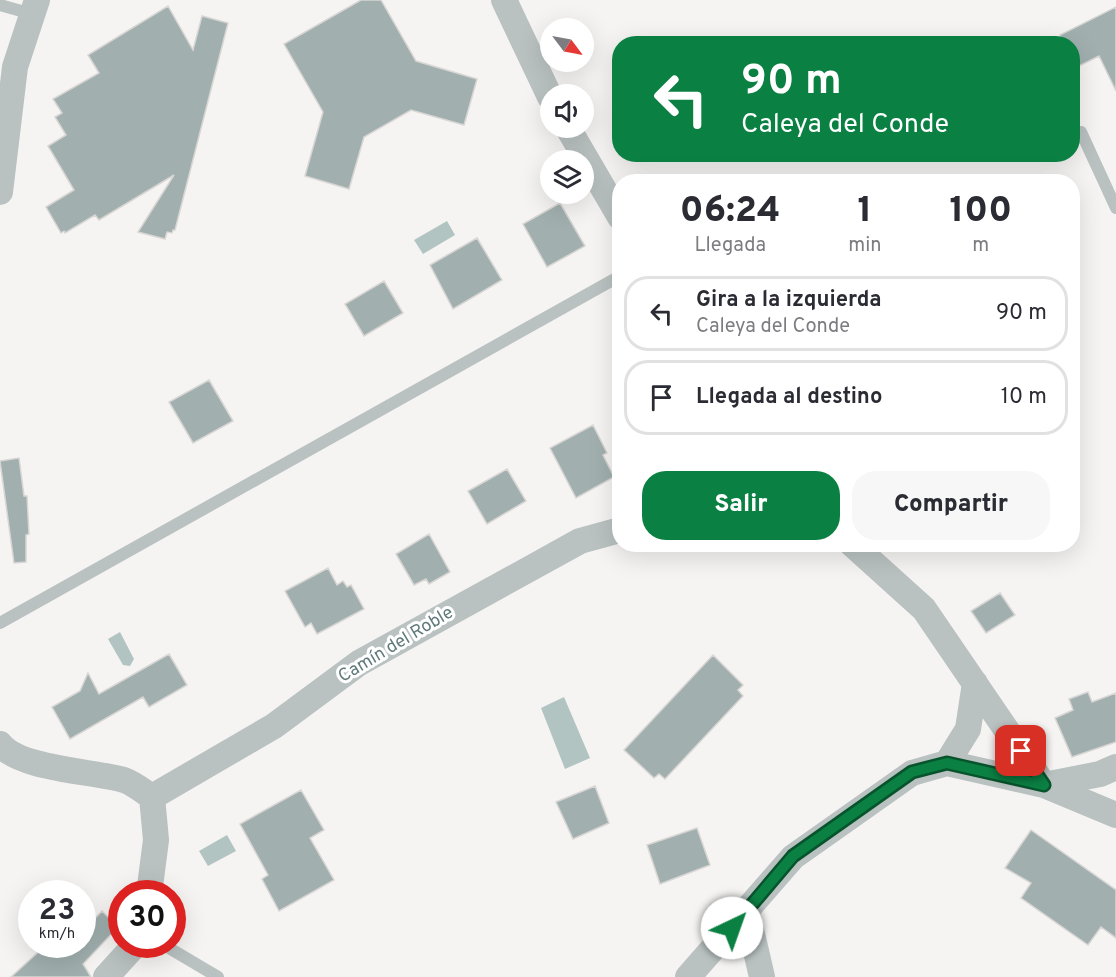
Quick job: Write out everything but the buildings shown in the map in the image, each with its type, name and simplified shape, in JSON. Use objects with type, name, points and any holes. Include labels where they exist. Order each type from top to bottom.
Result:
[{"type":"street","points":[[504,0],[544,84]]},
{"type":"street","points":[[0,192],[15,67],[35,7]]},
{"type":"street","points":[[574,138],[612,203]]},
{"type":"street","name":"Camín del Roble","points":[[152,797],[274,726],[359,663],[580,541],[612,532]]},
{"type":"street","points":[[861,552],[924,609],[1044,785]]},
{"type":"street","points":[[947,763],[968,729],[975,683]]},
{"type":"street","points":[[0,744],[5,750],[23,760],[126,781],[152,797],[156,840],[151,880]]},
{"type":"street","points":[[688,977],[747,912],[793,856],[912,772],[947,763],[1044,785],[1116,815]]},
{"type":"street","points":[[1044,785],[1100,774],[1116,767]]},
{"type":"street","points":[[747,912],[762,977]]},
{"type":"street","points":[[106,977],[123,958]]},
{"type":"lane","points":[[0,5],[35,7]]},
{"type":"lane","points":[[1081,132],[1116,208]]},
{"type":"lane","points":[[0,623],[612,280]]},
{"type":"lane","points":[[186,958],[218,977]]},
{"type":"shaded area","points":[[447,221],[455,235],[423,254],[414,240]]},
{"type":"shaded area","points":[[120,632],[134,659],[130,666],[123,665],[108,639]]},
{"type":"shaded area","points":[[564,697],[590,758],[565,769],[541,708]]},
{"type":"shaded area","points":[[227,835],[236,851],[208,866],[199,851]]},
{"type":"route","points":[[732,928],[793,856],[912,772],[947,763],[1044,785],[1021,751]]}]
